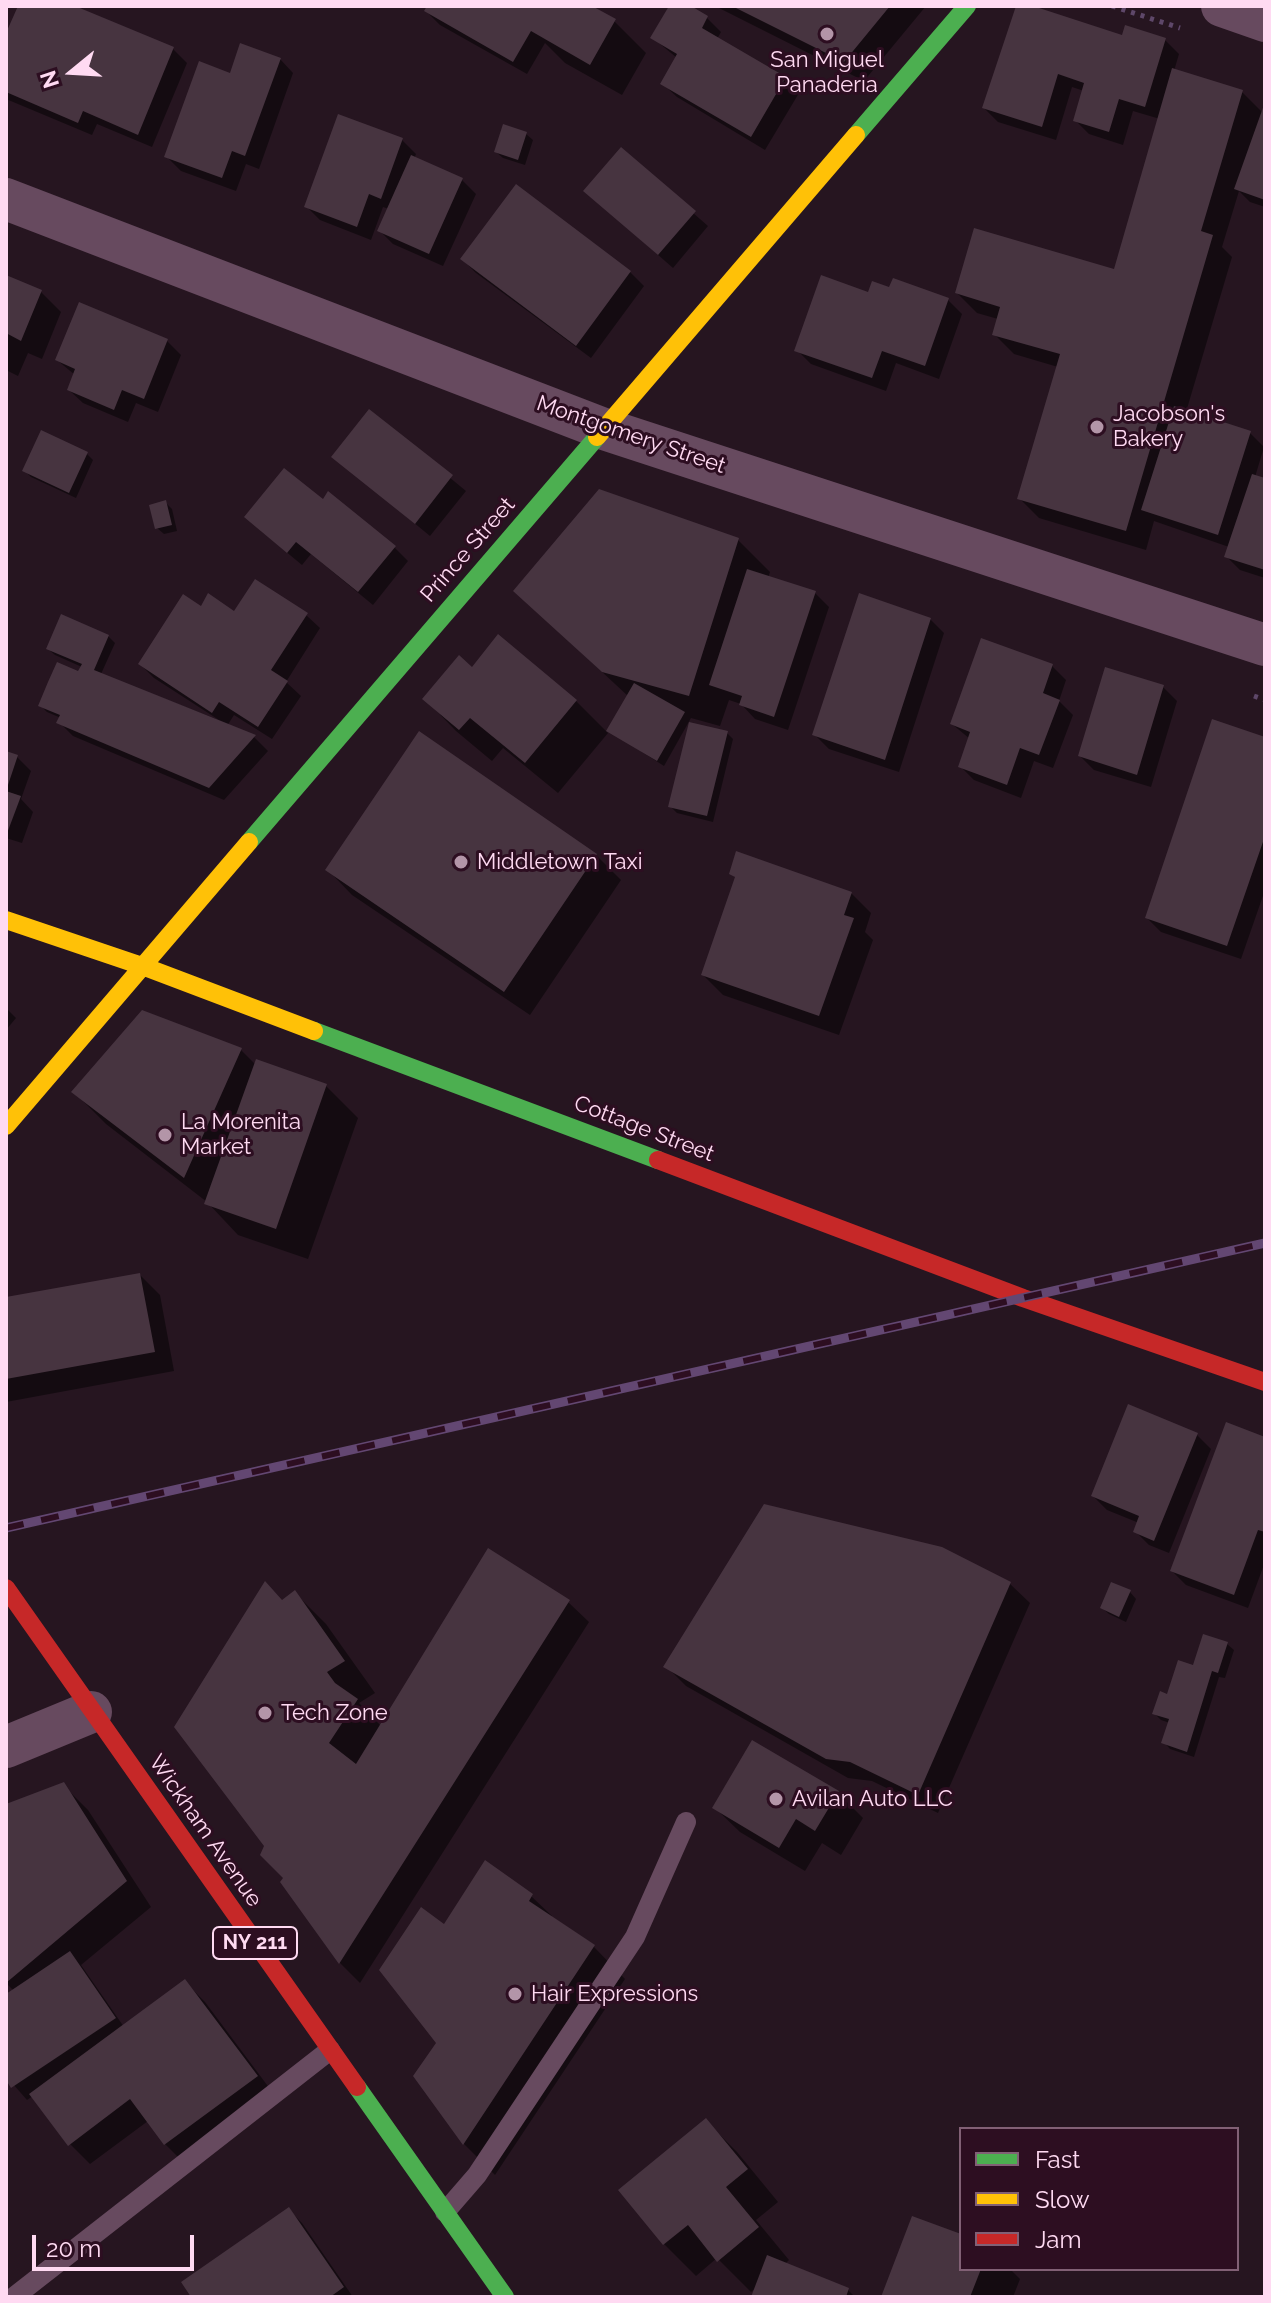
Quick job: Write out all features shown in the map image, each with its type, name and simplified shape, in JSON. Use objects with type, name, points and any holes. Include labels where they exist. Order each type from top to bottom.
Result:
[{"type":"street","name":"Prince Street","points":[[6,1126],[967,6]]},
{"type":"street","points":[[1222,6],[1265,21]]},
{"type":"street","name":"Montgomery Street","points":[[6,199],[604,429],[1265,645]]},
{"type":"street","name":"Cottage Street","points":[[6,920],[145,967],[1023,1298],[1265,1382]]},
{"type":"street","name":"Wickham Avenue","points":[[6,1588],[505,2297]]},
{"type":"street","points":[[6,1747],[91,1712]]},
{"type":"lane","points":[[445,2212],[477,2175],[635,1937],[686,1822]]},
{"type":"lane","points":[[14,2297],[330,2050]]},
{"type":"path","points":[[1250,695],[1265,700]]},
{"type":"building","points":[[18,6],[75,6],[174,47],[138,135],[83,111],[78,123],[6,92],[6,33]]},
{"type":"building","points":[[427,6],[592,6],[616,19],[590,65],[531,31],[513,62],[424,11]]},
{"type":"building","points":[[669,6],[691,6],[708,16],[702,28],[786,77],[751,137],[660,84],[677,54],[650,38]]},
{"type":"building","name":"San Miguel Panaderia","points":[[732,6],[890,6],[844,62]]},
{"type":"building","points":[[1016,6],[1033,6],[1122,35],[1125,25],[1166,38],[1145,107],[1119,99],[1109,132],[1073,121],[1084,83],[1058,74],[1042,127],[982,108]]},
{"type":"building","points":[[240,43],[281,58],[245,156],[232,151],[222,178],[164,157],[199,61],[230,73]]},
{"type":"building","name":"Jacobson's Bakery","points":[[1172,68],[1243,90],[1201,231],[1213,235],[1126,531],[1017,499],[1060,354],[992,335],[1000,307],[955,293],[974,228],[1114,269]]},
{"type":"building","points":[[1265,102],[1265,200],[1234,189]]},
{"type":"building","points":[[338,114],[403,138],[381,199],[369,194],[357,227],[304,207]]},
{"type":"building","points":[[503,124],[527,132],[518,160],[494,152]]},
{"type":"building","points":[[621,147],[696,211],[658,255],[583,191]]},
{"type":"building","points":[[411,155],[463,178],[429,254],[377,231]]},
{"type":"building","points":[[516,184],[631,271],[576,346],[460,259]]},
{"type":"building","points":[[6,275],[42,290],[21,341],[6,333]]},
{"type":"building","points":[[821,275],[868,292],[872,281],[889,287],[893,278],[949,298],[925,366],[882,351],[872,378],[794,351]]},
{"type":"building","points":[[79,302],[168,339],[144,399],[122,390],[114,410],[67,390],[75,369],[55,360]]},
{"type":"building","points":[[1174,406],[1251,431],[1218,535],[1141,510]]},
{"type":"building","points":[[369,409],[453,475],[415,524],[331,457]]},
{"type":"building","points":[[41,430],[88,452],[69,493],[22,471]]},
{"type":"building","points":[[284,468],[323,499],[328,491],[396,546],[358,592],[296,542],[287,553],[244,517]]},
{"type":"building","points":[[1252,474],[1265,478],[1265,570],[1224,557]]},
{"type":"building","points":[[599,489],[739,538],[689,696],[602,672],[513,591]]},
{"type":"building","points":[[166,500],[172,525],[155,529],[149,505]]},
{"type":"building","points":[[747,569],[816,591],[774,717],[739,705],[742,696],[709,685]]},
{"type":"building","points":[[255,579],[308,613],[271,670],[288,681],[258,727],[219,702],[212,713],[138,664],[183,594],[201,606],[208,593],[234,611]]},
{"type":"building","points":[[859,593],[931,618],[885,760],[812,735]]},
{"type":"building","points":[[61,614],[109,635],[94,670],[256,735],[209,788],[56,723],[60,715],[38,706],[48,682],[57,662],[78,671],[82,664],[46,649]]},
{"type":"building","points":[[498,634],[577,700],[525,763],[470,718],[459,730],[422,699],[459,655],[472,667]]},
{"type":"building","points":[[981,638],[1053,664],[1043,693],[1060,700],[1039,755],[1020,748],[1007,785],[958,767],[970,732],[950,724]]},
{"type":"building","points":[[1105,667],[1164,685],[1137,775],[1078,756]]},
{"type":"building","points":[[634,683],[685,712],[657,761],[606,731]]},
{"type":"building","points":[[1212,719],[1265,737],[1265,836],[1227,946],[1145,918]]},
{"type":"building","points":[[689,722],[728,731],[707,816],[668,807]]},
{"type":"building","name":"Middletown Taxi","points":[[419,731],[597,854],[504,992],[325,870]]},
{"type":"building","points":[[6,751],[18,755],[7,788],[6,788]]},
{"type":"building","points":[[6,791],[21,796],[6,836]]},
{"type":"building","points":[[736,851],[852,892],[844,915],[854,918],[819,1016],[701,975],[735,877],[729,874]]},
{"type":"building","name":"La Morenita Market","points":[[142,1010],[242,1048],[184,1178],[71,1092]]},
{"type":"building","points":[[256,1059],[327,1084],[276,1229],[204,1204]]},
{"type":"building","points":[[140,1273],[155,1352],[6,1379],[6,1297]]},
{"type":"building","points":[[1128,1404],[1198,1433],[1154,1541],[1133,1532],[1139,1516],[1091,1496]]},
{"type":"building","points":[[1226,1422],[1265,1437],[1265,1532],[1258,1530],[1234,1595],[1170,1571]]},
{"type":"building","points":[[764,1504],[942,1547],[1011,1582],[918,1795],[850,1762],[826,1759],[663,1667]]},
{"type":"building","points":[[488,1548],[570,1600],[339,1964],[280,1882],[283,1878],[260,1855],[264,1846],[174,1727],[265,1581],[282,1600],[295,1590],[345,1661],[327,1672],[335,1683],[358,1699],[329,1743],[356,1764]]},
{"type":"building","points":[[1111,1582],[1131,1590],[1119,1617],[1100,1608]]},
{"type":"building","points":[[1203,1634],[1228,1642],[1218,1673],[1212,1671],[1187,1752],[1161,1743],[1169,1719],[1152,1714],[1160,1691],[1167,1694],[1178,1660],[1193,1665]]},
{"type":"building","name":"Avilan Auto LLC","points":[[752,1740],[839,1791],[815,1831],[796,1819],[779,1848],[712,1808]]},
{"type":"building","points":[[64,1782],[127,1881],[6,1983],[6,1804]]},
{"type":"building","points":[[485,1860],[533,1894],[529,1901],[595,1945],[463,2145],[413,2076],[436,2043],[379,1970],[421,1907],[444,1924]]},
{"type":"building","points":[[70,1951],[116,2018],[11,2088],[6,2080],[6,1994]]},
{"type":"building","points":[[185,1979],[258,2076],[164,2145],[130,2099],[68,2146],[29,2094]]},
{"type":"building","points":[[706,2118],[748,2169],[726,2187],[759,2227],[717,2262],[688,2225],[663,2245],[618,2190]]},
{"type":"building","points":[[289,2207],[344,2287],[330,2297],[191,2297],[181,2282]]},
{"type":"building","points":[[912,2216],[959,2233],[959,2271],[980,2271],[970,2297],[881,2297]]},
{"type":"building","points":[[767,2255],[849,2288],[846,2297],[751,2297]]},
{"type":"railway","points":[[6,1528],[1265,1243]]},
{"type":"traffic: fast","points":[[856,135],[967,6]]},
{"type":"traffic: fast","points":[[249,842],[597,437]]},
{"type":"traffic: fast","points":[[314,1031],[658,1160]]},
{"type":"traffic: fast","points":[[357,2087],[505,2297]]},
{"type":"traffic: slow","points":[[597,437],[856,135]]},
{"type":"traffic: slow","points":[[6,1126],[249,842]]},
{"type":"traffic: slow","points":[[6,920],[145,967],[314,1031]]},
{"type":"traffic: jam","points":[[658,1160],[1023,1298],[1265,1382]]},
{"type":"traffic: jam","points":[[6,1588],[357,2087]]},
{"type":"place","name":"San Miguel Panaderia","points":[[827,34]]},
{"type":"place","name":"Jacobson's Bakery","points":[[1097,427]]},
{"type":"place","name":"Middletown Taxi","points":[[461,862]]},
{"type":"place","name":"La Morenita Market","points":[[165,1135]]},
{"type":"place","name":"Tech Zone","points":[[265,1713]]},
{"type":"place","name":"Avilan Auto LLC","points":[[776,1799]]},
{"type":"place","name":"Hair Expressions","points":[[515,1994]]}]
